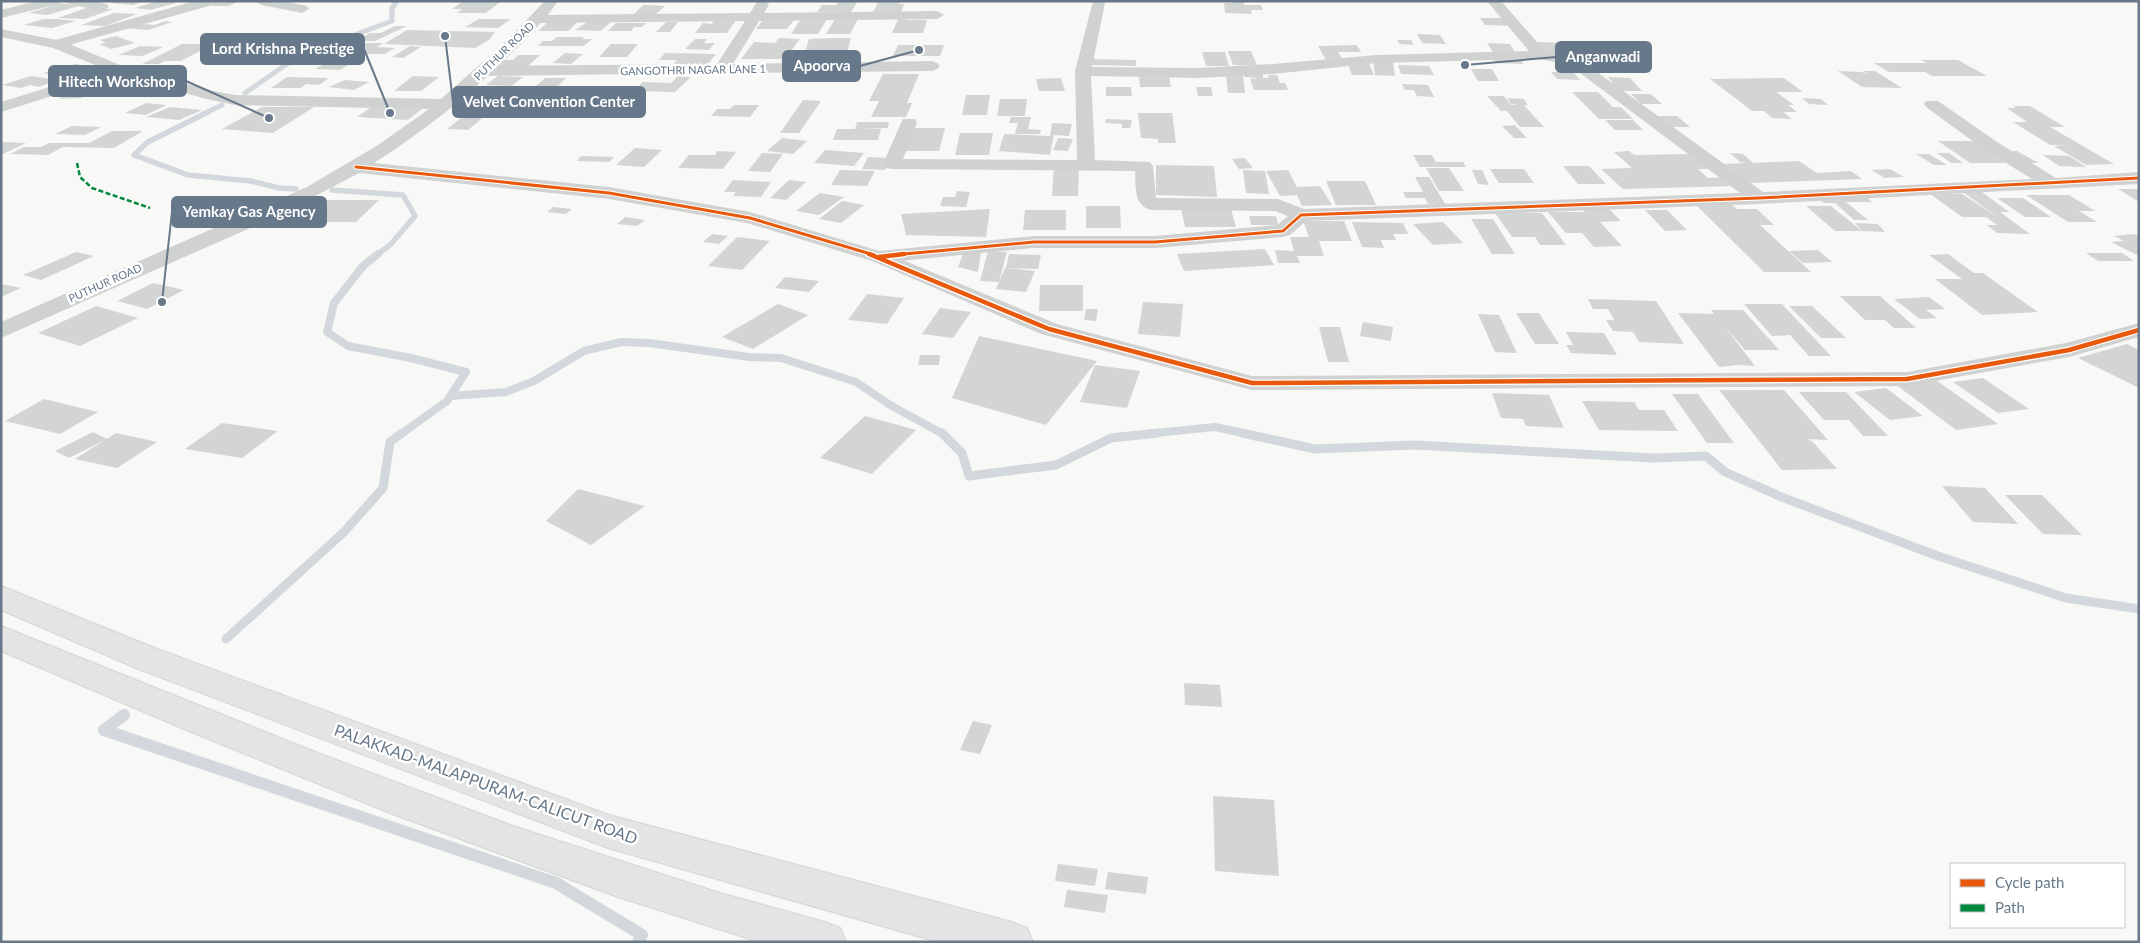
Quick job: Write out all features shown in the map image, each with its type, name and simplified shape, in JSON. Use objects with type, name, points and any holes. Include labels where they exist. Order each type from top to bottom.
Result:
[{"type":"highway","name":"PALAKKAD-MALAPPURAM-CALICUT ROAD","points":[[1,597],[148,659],[608,831],[1012,942]]},
{"type":"highway","points":[[1,638],[220,730],[537,851],[745,920],[825,942]]},
{"type":"street","points":[[1,14],[54,1]]},
{"type":"street","points":[[73,1],[102,7]]},
{"type":"street","points":[[57,44],[211,1]]},
{"type":"street","points":[[261,1],[302,9]]},
{"type":"street","name":"PUTHUR ROAD","points":[[1,331],[104,283],[301,196],[356,167],[405,136],[445,104],[483,71],[537,19],[552,1]]},
{"type":"street","points":[[721,70],[764,1]]},
{"type":"street","points":[[862,16],[868,1]]},
{"type":"street","points":[[1493,1],[1502,9],[1540,55]]},
{"type":"street","points":[[1086,165],[1083,71],[1098,3]]},
{"type":"street","points":[[537,19],[937,15]]},
{"type":"street","points":[[1,32],[57,44],[120,70],[212,96],[235,100],[445,104]]},
{"type":"street","points":[[1083,71],[1198,74],[1377,59],[1540,55],[1562,59],[1581,67],[1759,198]]},
{"type":"street","name":"GANGOTHRI NAGAR LANE 1","points":[[483,71],[721,70],[932,66]]},
{"type":"street","points":[[1,107],[120,70]]},
{"type":"street","points":[[1932,104],[1991,146],[2052,184]]},
{"type":"street","points":[[909,123],[892,164],[1144,166],[1147,200],[1151,204],[1155,242]]},
{"type":"street","points":[[356,167],[609,193],[750,218],[879,257],[1049,329],[1252,383],[1907,379],[2069,350],[2139,330]]},
{"type":"street","points":[[1151,204],[1278,205],[1301,215],[1759,198],[2139,178]]},
{"type":"street","points":[[879,257],[947,248],[1034,242],[1155,242],[1284,231],[1301,215]]},
{"type":"building","points":[[116,1],[142,2],[133,5],[110,3]]},
{"type":"building","points":[[148,1],[176,3],[150,10],[135,8],[151,3]]},
{"type":"building","points":[[221,1],[239,1],[229,6],[211,6]]},
{"type":"building","points":[[839,1],[858,1],[851,12],[817,12],[822,5],[836,5]]},
{"type":"building","points":[[875,1],[901,1],[899,4],[904,4],[901,12],[873,12],[878,3],[874,3]]},
{"type":"building","points":[[1232,1],[1243,1],[1244,5],[1261,5],[1263,10],[1251,10],[1252,14],[1225,13],[1224,3],[1232,3]]},
{"type":"building","points":[[462,2],[500,2],[486,13],[457,13],[462,9],[452,9]]},
{"type":"building","points":[[61,3],[79,6],[47,15],[29,13]]},
{"type":"building","points":[[643,5],[665,6],[656,14],[634,14]]},
{"type":"building","points":[[86,8],[113,9],[85,19],[58,18]]},
{"type":"building","points":[[114,13],[137,14],[105,26],[81,25]]},
{"type":"building","points":[[899,17],[908,17],[906,20],[927,20],[923,33],[892,33]]},
{"type":"building","points":[[1480,18],[1505,18],[1511,26],[1485,25]]},
{"type":"building","points":[[43,19],[76,21],[52,28],[24,25]]},
{"type":"building","points":[[479,19],[511,19],[498,28],[465,27]]},
{"type":"building","points":[[715,19],[737,19],[727,33],[695,33],[703,23],[712,24]]},
{"type":"building","points":[[801,19],[827,19],[818,34],[791,34]]},
{"type":"building","points":[[835,19],[858,19],[850,34],[826,34]]},
{"type":"building","points":[[763,20],[794,20],[787,29],[756,29]]},
{"type":"building","points":[[166,21],[172,22],[148,30],[124,28],[136,23],[154,25]]},
{"type":"building","points":[[549,21],[579,21],[568,31],[538,31]]},
{"type":"building","points":[[587,22],[611,22],[601,31],[575,30]]},
{"type":"building","points":[[666,22],[678,22],[670,32],[656,32]]},
{"type":"building","points":[[616,23],[646,23],[642,27],[634,27],[631,31],[608,31]]},
{"type":"building","points":[[395,26],[407,26],[375,41],[356,41],[370,33],[381,33]]},
{"type":"building","points":[[407,30],[495,32],[489,40],[475,48],[384,44]]},
{"type":"building","points":[[1417,34],[1440,35],[1446,44],[1422,43]]},
{"type":"building","points":[[116,36],[135,43],[111,49],[99,44],[106,43],[100,40]]},
{"type":"building","points":[[557,37],[584,37],[582,39],[592,39],[584,46],[538,46],[543,41],[552,41]]},
{"type":"building","points":[[779,38],[800,39],[785,59],[741,59],[754,42],[775,43]]},
{"type":"building","points":[[851,38],[847,54],[804,55],[809,39]]},
{"type":"building","points":[[695,39],[707,39],[704,43],[715,43],[709,50],[685,49]]},
{"type":"building","points":[[1397,40],[1411,40],[1414,45],[1400,44]]},
{"type":"building","points":[[1536,42],[1568,43],[1578,54],[1546,54]]},
{"type":"building","points":[[367,43],[383,43],[377,47],[395,48],[385,54],[349,54]]},
{"type":"building","points":[[1487,43],[1510,44],[1515,52],[1493,52]]},
{"type":"building","points":[[182,44],[213,44],[181,61],[142,64]]},
{"type":"building","points":[[611,44],[638,44],[627,57],[599,57]]},
{"type":"building","points":[[898,45],[944,45],[940,56],[893,56]]},
{"type":"building","points":[[1357,45],[1361,52],[1338,52],[1343,60],[1326,60],[1318,46]]},
{"type":"building","points":[[140,46],[163,47],[143,56],[119,55]]},
{"type":"building","points":[[410,46],[421,47],[403,58],[392,57]]},
{"type":"building","points":[[1228,51],[1251,51],[1257,65],[1233,65]]},
{"type":"building","points":[[1202,52],[1225,52],[1229,66],[1206,66]]},
{"type":"building","points":[[565,53],[583,54],[571,64],[553,63]]},
{"type":"building","points":[[665,53],[716,54],[708,64],[674,64],[677,60],[659,60]]},
{"type":"building","points":[[518,55],[540,55],[528,66],[496,66],[503,60],[513,60]]},
{"type":"building","points":[[1091,59],[1136,60],[1136,66],[1090,65]]},
{"type":"building","points":[[1494,59],[1521,60],[1523,64],[1496,63]]},
{"type":"building","points":[[1921,60],[1958,60],[1987,76],[1932,76],[1925,72],[1889,72],[1874,63],[1927,63]]},
{"type":"building","points":[[1373,61],[1393,62],[1395,76],[1375,75]]},
{"type":"building","points":[[1347,62],[1369,63],[1374,75],[1352,75]]},
{"type":"building","points":[[326,63],[350,64],[340,70],[315,69]]},
{"type":"building","points":[[75,64],[93,67],[61,77],[43,73]]},
{"type":"building","points":[[1398,65],[1429,66],[1434,75],[1401,74]]},
{"type":"building","points":[[1471,69],[1492,69],[1499,81],[1478,81]]},
{"type":"building","points":[[1838,71],[1862,72],[1869,75],[1863,71],[1875,71],[1902,88],[1862,87]]},
{"type":"building","points":[[1551,72],[1573,72],[1580,80],[1557,79]]},
{"type":"building","points":[[1245,73],[1263,74],[1263,78],[1269,78],[1268,75],[1277,75],[1280,83],[1285,83],[1288,90],[1254,90],[1250,79],[1258,78],[1244,77]]},
{"type":"building","points":[[883,74],[919,74],[907,103],[912,103],[906,117],[871,117],[879,101],[869,101]]},
{"type":"building","points":[[1226,75],[1243,75],[1245,93],[1228,93]]},
{"type":"building","points":[[31,76],[58,80],[39,87],[30,85],[21,88],[2,85]]},
{"type":"building","points":[[413,76],[439,77],[421,91],[394,91]]},
{"type":"building","points":[[498,76],[523,77],[511,86],[486,85]]},
{"type":"building","points":[[678,76],[691,77],[675,92],[633,91],[643,82],[671,83]]},
{"type":"building","points":[[1139,76],[1169,76],[1171,87],[1140,87]]},
{"type":"building","points":[[287,77],[329,78],[319,85],[306,84],[301,88],[271,88]]},
{"type":"building","points":[[1608,77],[1630,78],[1642,91],[1619,91]]},
{"type":"building","points":[[545,78],[566,78],[556,88],[534,88]]},
{"type":"building","points":[[1061,78],[1065,91],[1039,91],[1036,79]]},
{"type":"building","points":[[1784,78],[1803,92],[1776,92],[1794,105],[1788,105],[1797,112],[1783,112],[1792,119],[1772,118],[1764,111],[1752,111],[1710,79]]},
{"type":"building","points":[[345,80],[369,82],[354,90],[329,87]]},
{"type":"building","points":[[1402,84],[1428,85],[1434,97],[1417,96],[1414,90],[1405,90]]},
{"type":"building","points":[[1106,87],[1131,87],[1132,96],[1106,96]]},
{"type":"building","points":[[1196,87],[1211,87],[1213,96],[1198,96]]},
{"type":"building","points":[[100,88],[82,98],[58,99],[75,89]]},
{"type":"building","points":[[1572,92],[1598,92],[1613,107],[1621,107],[1633,119],[1599,119]]},
{"type":"building","points":[[1631,94],[1651,94],[1662,104],[1641,104]]},
{"type":"building","points":[[966,95],[990,95],[987,115],[962,115]]},
{"type":"building","points":[[1487,96],[1504,96],[1511,105],[1519,104],[1511,104],[1507,98],[1524,99],[1528,105],[1524,105],[1544,127],[1520,127],[1507,111],[1501,111]]},
{"type":"building","points":[[1802,98],[1821,99],[1828,105],[1809,104]]},
{"type":"building","points":[[1000,99],[1027,99],[1025,116],[997,116]]},
{"type":"building","points":[[803,100],[821,101],[799,133],[780,133]]},
{"type":"building","points":[[146,103],[167,105],[146,115],[125,113]]},
{"type":"building","points":[[734,105],[759,105],[750,117],[711,116],[717,109],[730,109]]},
{"type":"building","points":[[2013,106],[2030,106],[2065,127],[2050,127],[2114,164],[2086,165],[2054,146],[2068,145],[2050,145],[2013,122],[2027,122],[2007,108],[2016,108]]},
{"type":"building","points":[[170,107],[202,110],[179,120],[146,117]]},
{"type":"building","points":[[262,107],[314,107],[273,133],[222,129]]},
{"type":"building","points":[[371,107],[422,109],[408,120],[357,117]]},
{"type":"building","points":[[1138,113],[1172,113],[1176,143],[1158,143],[1158,139],[1141,138]]},
{"type":"building","points":[[465,115],[486,115],[468,130],[447,129]]},
{"type":"building","points":[[1653,116],[1677,116],[1690,127],[1665,127]]},
{"type":"building","points":[[1011,117],[1031,117],[1028,129],[1041,130],[1040,134],[1015,134],[1018,123],[1009,123]]},
{"type":"building","points":[[1106,119],[1132,120],[1130,128],[1122,128],[1122,124],[1105,123]]},
{"type":"building","points":[[1605,120],[1633,120],[1643,130],[1615,130]]},
{"type":"building","points":[[857,122],[889,122],[888,128],[862,129],[881,129],[878,140],[833,140],[837,129],[855,129]]},
{"type":"building","points":[[1052,123],[1072,124],[1069,136],[1054,135],[1050,155],[999,151],[1004,134],[1050,136]]},
{"type":"building","points":[[1515,125],[1527,138],[1514,138],[1502,126]]},
{"type":"building","points":[[72,126],[101,127],[85,135],[55,134]]},
{"type":"building","points":[[910,128],[945,128],[939,151],[904,151]]},
{"type":"building","points":[[112,131],[143,131],[114,148],[63,147],[48,155],[10,154],[24,147],[41,147],[49,143],[89,143]]},
{"type":"building","points":[[960,133],[993,133],[989,155],[955,155]]},
{"type":"building","points":[[782,138],[807,141],[793,154],[767,151]]},
{"type":"building","points":[[1058,138],[1073,139],[1068,151],[1053,150]]},
{"type":"building","points":[[1938,141],[1973,141],[2006,163],[1970,163]]},
{"type":"building","points":[[1,143],[26,143],[1,155]]},
{"type":"building","points":[[635,148],[662,150],[644,167],[616,165]]},
{"type":"building","points":[[825,150],[864,153],[854,166],[814,163]]},
{"type":"building","points":[[717,151],[736,152],[723,169],[678,168],[689,155],[715,155]]},
{"type":"building","points":[[1629,151],[1634,155],[1690,154],[1708,169],[1698,169],[1708,178],[1724,177],[1735,186],[1623,189],[1601,169],[1632,168],[1614,152]]},
{"type":"building","points":[[2003,151],[2017,151],[2039,163],[2027,163],[2017,157],[2022,156],[2012,156]]},
{"type":"building","points":[[762,153],[783,154],[770,172],[748,171]]},
{"type":"building","points":[[1730,153],[1743,154],[1753,163],[1799,161],[1817,173],[1851,171],[1862,179],[1750,183],[1724,164],[1746,163],[1740,162]]},
{"type":"building","points":[[1937,153],[1949,153],[1963,163],[1951,163]]},
{"type":"building","points":[[1916,154],[1929,154],[1947,165],[1934,165]]},
{"type":"building","points":[[1413,155],[1432,155],[1436,162],[1463,162],[1466,167],[1420,167]]},
{"type":"building","points":[[2043,155],[2069,156],[2086,167],[2059,166]]},
{"type":"building","points":[[581,156],[614,157],[609,162],[577,161]]},
{"type":"building","points":[[868,157],[890,158],[885,170],[862,169]]},
{"type":"building","points":[[1245,158],[1253,168],[1239,169],[1232,159]]},
{"type":"building","points":[[1156,165],[1214,166],[1217,197],[1156,195]]},
{"type":"building","points":[[1563,166],[1589,166],[1606,184],[1578,184]]},
{"type":"building","points":[[1054,167],[1079,167],[1078,196],[1052,196]]},
{"type":"building","points":[[1426,168],[1449,168],[1464,191],[1439,191]]},
{"type":"building","points":[[1490,169],[1524,169],[1534,183],[1499,183]]},
{"type":"building","points":[[1890,169],[1904,177],[1885,178],[1871,170]]},
{"type":"building","points":[[840,170],[875,171],[867,186],[831,185]]},
{"type":"building","points":[[1243,170],[1265,171],[1269,194],[1246,193]]},
{"type":"building","points":[[1288,170],[1297,187],[1320,186],[1332,205],[1302,206],[1297,195],[1280,196],[1266,171]]},
{"type":"building","points":[[1472,170],[1482,170],[1489,185],[1478,184]]},
{"type":"building","points":[[1415,177],[1429,177],[1445,204],[1428,204],[1425,198],[1406,198],[1403,192],[1423,192]]},
{"type":"building","points":[[733,180],[771,182],[761,197],[733,196],[736,192],[724,192]]},
{"type":"building","points":[[789,180],[806,182],[786,200],[770,198]]},
{"type":"building","points":[[1326,181],[1365,181],[1376,205],[1336,205]]},
{"type":"building","points":[[2118,189],[2139,189],[2139,202]]},
{"type":"building","points":[[957,191],[970,192],[966,207],[940,206],[943,197],[955,197]]},
{"type":"building","points":[[1963,192],[1982,192],[2009,212],[2000,212],[2030,234],[1997,233],[1987,225],[1997,225],[1986,217],[1962,217],[1930,194],[1962,194],[1999,218]]},
{"type":"building","points":[[820,193],[844,197],[819,215],[796,211]]},
{"type":"building","points":[[2026,195],[2069,195],[2095,211],[2079,211],[2097,222],[2068,222]]},
{"type":"building","points":[[1816,196],[1865,196],[1872,202],[1846,202],[1868,220],[1854,220],[1835,203],[1824,203]]},
{"type":"building","points":[[1997,198],[2023,198],[2051,217],[2025,217]]},
{"type":"building","points":[[323,200],[379,200],[356,222],[297,222]]},
{"type":"building","points":[[842,201],[864,205],[841,223],[819,219]]},
{"type":"building","points":[[1695,204],[1731,204],[1737,209],[1757,209],[1774,225],[1760,225],[1811,272],[1764,272]]},
{"type":"building","points":[[1086,206],[1120,206],[1121,228],[1086,228]]},
{"type":"building","points":[[1606,206],[1621,221],[1600,222],[1622,246],[1594,247],[1582,233],[1566,233],[1548,212],[1585,212],[1581,207]]},
{"type":"building","points":[[1806,206],[1831,206],[1862,231],[1835,231]]},
{"type":"building","points":[[553,207],[572,209],[566,214],[547,212]]},
{"type":"building","points":[[990,209],[986,237],[906,235],[901,214]]},
{"type":"building","points":[[1181,209],[1231,209],[1236,227],[1185,227]]},
{"type":"building","points":[[1025,210],[1066,210],[1066,230],[1023,230]]},
{"type":"building","points":[[1645,210],[1667,210],[1687,230],[1665,231]]},
{"type":"building","points":[[1495,213],[1542,213],[1566,245],[1540,245],[1535,237],[1512,237]]},
{"type":"building","points":[[1249,216],[1276,216],[1278,225],[1251,225]]},
{"type":"building","points":[[625,217],[645,220],[637,226],[617,224]]},
{"type":"building","points":[[1471,219],[1493,219],[1515,254],[1492,254]]},
{"type":"building","points":[[1303,221],[1344,221],[1352,241],[1319,241],[1324,256],[1297,256],[1300,263],[1278,263],[1275,250],[1294,251],[1290,237],[1309,237]]},
{"type":"building","points":[[1352,222],[1403,223],[1408,234],[1393,234],[1396,240],[1381,240],[1384,248],[1362,247]]},
{"type":"building","points":[[1443,222],[1463,243],[1433,245],[1413,224]]},
{"type":"building","points":[[1855,223],[1878,224],[1885,232],[1862,231]]},
{"type":"building","points":[[712,234],[728,236],[719,244],[703,242]]},
{"type":"building","points":[[2134,234],[2139,236],[2139,256],[2111,242],[2124,241],[2114,236]]},
{"type":"building","points":[[737,237],[770,241],[742,270],[708,266]]},
{"type":"building","points":[[1265,249],[1274,265],[1184,271],[1177,254]]},
{"type":"building","points":[[1818,250],[1832,262],[1803,263],[1789,251]]},
{"type":"building","points":[[964,251],[981,252],[978,272],[958,267]]},
{"type":"building","points":[[988,251],[1007,252],[999,282],[980,281]]},
{"type":"building","points":[[76,252],[94,256],[41,280],[23,275]]},
{"type":"building","points":[[2086,253],[2122,253],[2134,261],[2098,261]]},
{"type":"building","points":[[1009,254],[1041,255],[1038,269],[1006,268]]},
{"type":"building","points":[[1948,254],[1974,273],[1983,273],[2038,312],[1982,315],[1935,279],[1962,279],[1929,255]]},
{"type":"building","points":[[1005,268],[1035,271],[1026,292],[996,289]]},
{"type":"building","points":[[785,277],[819,281],[809,292],[775,288]]},
{"type":"building","points":[[153,283],[184,290],[147,309],[117,301]]},
{"type":"building","points":[[1,284],[21,288],[1,297]]},
{"type":"building","points":[[1040,285],[1083,285],[1083,311],[1039,311]]},
{"type":"building","points":[[867,294],[904,298],[887,324],[848,320]]},
{"type":"building","points":[[1840,296],[1880,296],[1916,328],[1894,328],[1885,320],[1865,320]]},
{"type":"building","points":[[1929,297],[1945,309],[1926,310],[1937,318],[1920,319],[1894,299]]},
{"type":"building","points":[[1588,299],[1656,301],[1684,344],[1639,342],[1633,332],[1613,331],[1606,320],[1614,320],[1608,309],[1593,309]]},
{"type":"building","points":[[1143,302],[1183,304],[1180,337],[1138,334]]},
{"type":"building","points":[[778,304],[808,315],[753,349],[722,337]]},
{"type":"building","points":[[1744,304],[1782,304],[1831,356],[1809,356],[1790,335],[1772,336]]},
{"type":"building","points":[[96,306],[138,318],[80,346],[38,333]]},
{"type":"building","points":[[1789,306],[1812,306],[1846,338],[1821,338]]},
{"type":"building","points":[[940,308],[971,312],[953,338],[922,334]]},
{"type":"building","points":[[1086,309],[1098,309],[1096,321],[1084,320]]},
{"type":"building","points":[[1711,310],[1743,310],[1779,350],[1745,350],[1725,327],[1755,366],[1719,367],[1678,313],[1714,314]]},
{"type":"building","points":[[1516,313],[1539,313],[1559,344],[1535,344]]},
{"type":"building","points":[[1478,314],[1499,315],[1517,353],[1495,352]]},
{"type":"building","points":[[1363,322],[1393,327],[1391,341],[1360,336]]},
{"type":"building","points":[[1319,327],[1340,327],[1349,362],[1328,362]]},
{"type":"building","points":[[1566,332],[1604,333],[1617,355],[1571,353],[1566,345],[1573,345]]},
{"type":"building","points":[[979,336],[1097,361],[1046,425],[952,398]]},
{"type":"building","points":[[2127,344],[2139,350],[2139,388],[2078,358]]},
{"type":"building","points":[[920,355],[940,355],[939,365],[918,365]]},
{"type":"building","points":[[1095,365],[1140,371],[1127,408],[1080,402]]},
{"type":"building","points":[[1983,378],[2029,409],[1998,413],[1953,382]]},
{"type":"building","points":[[1936,380],[1998,424],[1956,430],[1895,384]]},
{"type":"building","points":[[1886,388],[1923,416],[1890,420],[1854,392]]},
{"type":"building","points":[[1719,390],[1784,390],[1828,440],[1808,439],[1813,442],[1837,469],[1782,470]]},
{"type":"building","points":[[1799,392],[1846,392],[1888,436],[1863,436],[1849,420],[1824,420]]},
{"type":"building","points":[[1492,393],[1549,395],[1564,428],[1526,426],[1523,419],[1501,418]]},
{"type":"building","points":[[1672,394],[1698,394],[1734,443],[1707,443]]},
{"type":"building","points":[[44,399],[98,412],[60,434],[5,421]]},
{"type":"building","points":[[1582,401],[1634,402],[1639,410],[1664,410],[1678,431],[1599,430]]},
{"type":"building","points":[[865,416],[916,430],[872,474],[820,458]]},
{"type":"building","points":[[222,423],[278,431],[242,458],[185,449]]},
{"type":"building","points":[[93,432],[107,439],[69,458],[55,451]]},
{"type":"building","points":[[116,433],[157,442],[117,468],[75,459]]},
{"type":"building","points":[[1942,486],[1985,488],[2018,524],[1973,522]]},
{"type":"building","points":[[578,489],[645,506],[591,545],[546,521]]},
{"type":"building","points":[[2005,495],[2042,495],[2082,535],[2043,534]]},
{"type":"building","points":[[1184,683],[1220,685],[1222,707],[1185,705]]},
{"type":"building","points":[[973,721],[992,725],[980,754],[960,750]]},
{"type":"building","points":[[1213,796],[1274,800],[1279,876],[1215,871]]},
{"type":"building","points":[[1058,864],[1098,869],[1095,886],[1055,881]]},
{"type":"building","points":[[1108,872],[1148,877],[1146,894],[1105,889]]},
{"type":"building","points":[[1067,890],[1108,895],[1105,913],[1064,907]]},
{"type":"waterway","points":[[245,93],[300,55],[392,21],[392,8],[397,1]]},
{"type":"waterway","points":[[205,113],[222,105]]},
{"type":"waterway","points":[[208,112],[148,142],[134,155],[188,175],[251,181],[279,188],[296,189]]},
{"type":"waterway","points":[[332,190],[403,195],[415,216],[391,244],[377,255]]},
{"type":"waterway","points":[[378,254],[363,266],[334,303],[327,332],[348,346],[411,358],[466,372],[447,401],[401,434]]},
{"type":"waterway","points":[[451,396],[506,392],[534,381],[584,351],[621,342],[649,343],[749,357],[781,358],[856,382],[890,405],[943,434]]},
{"type":"waterway","points":[[1146,434],[1215,427],[1248,434]]},
{"type":"waterway","points":[[226,639],[344,532],[383,488],[390,442],[402,433]]},
{"type":"waterway","points":[[943,434],[962,453],[969,476],[1056,465],[1111,438],[1158,433]]},
{"type":"waterway","points":[[1242,433],[1315,449],[1415,445],[1654,458],[1706,456],[1725,472],[1784,498],[1938,556],[2066,598],[2139,609]]},
{"type":"waterway","points":[[124,715],[104,730],[556,883],[642,935],[638,942]]},
{"type":"marked path","points":[[77,163],[80,177],[92,188],[150,208]]},
{"type":"cycle path","points":[[356,167],[609,193],[750,218],[879,257],[1049,329],[1252,383],[1907,379],[2069,350],[2139,330]]},
{"type":"cycle path","points":[[879,257],[1034,242],[1155,242],[1283,231],[1301,215],[1759,198],[2139,178]]},
{"type":"place","name":"Velvet Convention Center","points":[[445,36]]},
{"type":"place","name":"Apoorva","points":[[919,50]]},
{"type":"place","name":"Anganwadi","points":[[1465,65]]},
{"type":"place","name":"Lord Krishna Prestige","points":[[390,113]]},
{"type":"place","name":"Hitech Workshop","points":[[269,118]]},
{"type":"place","name":"Yemkay Gas Agency","points":[[162,302]]}]
